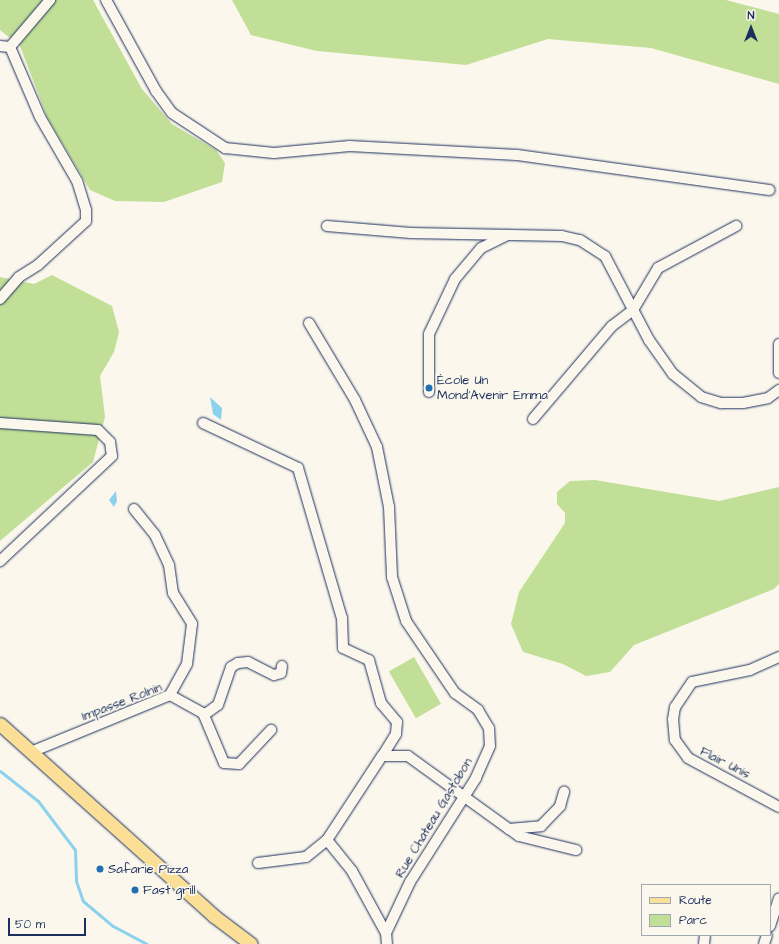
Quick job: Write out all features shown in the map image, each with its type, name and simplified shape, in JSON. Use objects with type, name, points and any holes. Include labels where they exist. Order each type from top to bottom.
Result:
[{"type":"main road","points":[[0,724],[214,916],[251,944]]},
{"type":"street","points":[[0,299],[19,277],[38,265],[86,221],[86,210],[77,181],[40,117],[5,46],[50,0]]},
{"type":"street","points":[[106,0],[156,91],[172,113],[225,148],[274,153],[350,146],[517,155],[770,190]]},
{"type":"street","points":[[327,226],[410,233],[562,236],[592,245],[612,266],[633,310],[674,374],[701,397],[721,404],[743,403],[768,398],[779,390]]},
{"type":"street","points":[[533,420],[612,326],[633,310],[658,268],[736,226]]},
{"type":"street","points":[[429,392],[429,334],[455,279],[481,248],[510,234]]},
{"type":"street","name":"Rue Chateau Gastobon","points":[[308,323],[355,400],[377,447],[389,507],[392,577],[406,621],[455,693],[478,710],[489,728],[490,746],[476,778],[463,794],[410,882],[386,933]]},
{"type":"street","points":[[779,344],[779,373]]},
{"type":"street","points":[[0,423],[98,430],[110,442],[112,456],[0,561]]},
{"type":"street","points":[[203,423],[298,468],[342,618],[343,648],[369,660],[381,703],[397,722],[396,734],[327,840],[306,857],[258,863]]},
{"type":"street","points":[[134,509],[155,535],[169,565],[173,593],[192,624],[187,664],[170,695]]},
{"type":"street","name":"Flair Unis","points":[[779,657],[750,670],[692,682],[675,707],[673,719],[675,740],[688,758],[779,807]]},
{"type":"street","points":[[271,730],[239,764],[229,765],[222,758],[204,715],[218,705],[232,667],[238,663],[248,662],[274,675],[281,673],[282,666]]},
{"type":"street","name":"Impasse Rolnin","points":[[31,752],[170,695],[204,715]]},
{"type":"street","points":[[382,756],[408,756],[463,794],[519,836],[576,850]]},
{"type":"street","points":[[509,829],[541,826],[560,806],[564,792]]},
{"type":"street","points":[[327,840],[352,871],[386,933],[387,944]]},
{"type":"street","points":[[771,923],[779,898]]},
{"type":"green space","points":[[0,0],[93,0],[142,89],[172,124],[216,150],[225,163],[222,182],[164,202],[115,201],[90,190],[47,117],[20,46],[0,30]]},
{"type":"green space","points":[[232,0],[726,0],[779,14],[779,84],[651,48],[548,39],[466,65],[317,51],[251,35]]},
{"type":"green space","points":[[52,275],[112,306],[119,332],[114,352],[100,376],[105,417],[93,462],[0,541],[0,277],[34,284]]},
{"type":"green space","points":[[595,480],[719,501],[779,487],[779,584],[774,589],[634,645],[610,672],[586,676],[563,664],[523,652],[511,624],[519,592],[565,523],[565,513],[557,504],[557,492],[570,481]]},
{"type":"green space","points":[[414,657],[441,704],[416,718],[389,672]]},
{"type":"water","points":[[210,397],[222,408],[221,420],[213,414]]},
{"type":"water","points":[[116,491],[117,501],[114,507],[109,500]]},
{"type":"waterway","points":[[0,771],[38,801],[75,850],[76,881],[83,901],[113,926],[147,944]]},
{"type":"place","name":"École Un Mond'Avenir Emma","points":[[429,388]]},
{"type":"place","name":"Safarie Pizza","points":[[100,869]]},
{"type":"place","name":"Fast grill","points":[[135,890]]}]
